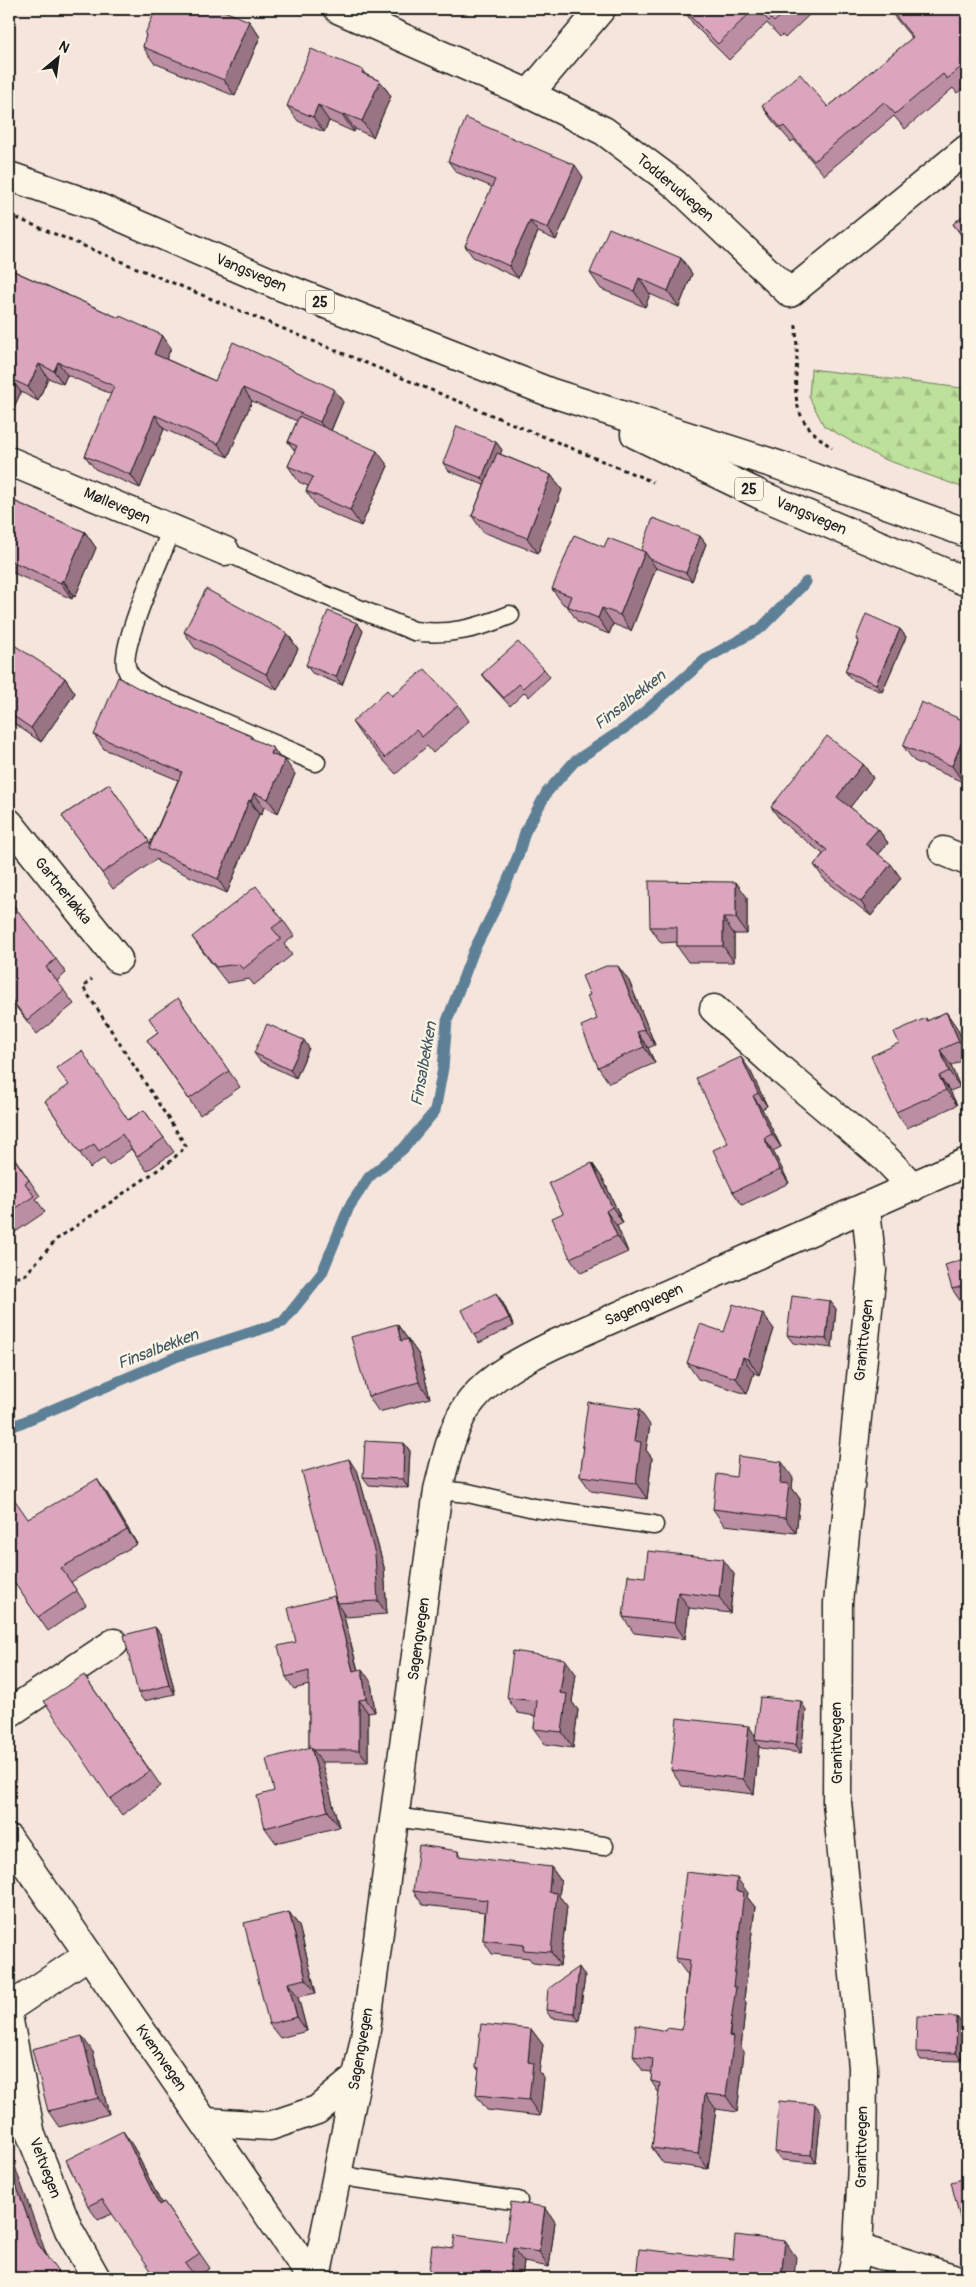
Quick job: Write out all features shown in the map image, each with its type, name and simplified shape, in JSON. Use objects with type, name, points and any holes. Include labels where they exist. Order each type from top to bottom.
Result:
[{"type":"main road","name":"Todderudvegen","points":[[338,9],[530,94],[604,131],[682,190],[790,293]]},
{"type":"main road","points":[[530,94],[601,9]]},
{"type":"main road","points":[[790,293],[967,149]]},
{"type":"main road","name":"Vangsvegen","points":[[9,158],[94,206]]},
{"type":"main road","name":"Vangsvegen","points":[[9,176],[94,206],[275,284],[548,392],[778,465],[967,533]]},
{"type":"main road","name":"Vangsvegen","points":[[548,392],[762,496],[967,582]]},
{"type":"main road","name":"Møllevegen","points":[[9,461],[225,551]]},
{"type":"main road","name":"Gartnerløkka","points":[[9,823],[118,959]]},
{"type":"main road","points":[[714,1009],[780,1069],[885,1158],[913,1187]]},
{"type":"main road","name":"Sagengvegen","points":[[316,2278],[365,2037],[438,1490],[446,1457],[458,1425],[471,1400],[520,1361],[967,1162]]},
{"type":"main road","name":"Granittvegen","points":[[851,2278],[858,2248],[862,2164],[863,2067],[837,1802],[836,1711],[838,1603],[872,1270],[866,1208]]},
{"type":"main road","points":[[9,1713],[114,1644]]},
{"type":"main road","name":"Kvennvegen","points":[[9,1839],[312,2278]]},
{"type":"main road","points":[[9,2008],[88,1955]]},
{"type":"main road","name":"Veltvegen","points":[[9,2021],[31,2136],[69,2230],[96,2278]]},
{"type":"main road","points":[[206,2122],[270,2126],[316,2110],[357,2077]]},
{"type":"main road","points":[[858,2248],[953,2278]]},
{"type":"lane","points":[[172,529],[128,640],[126,667],[135,682],[156,694],[316,762]]},
{"type":"lane","points":[[225,551],[292,582],[414,631],[432,634],[469,630],[510,615]]},
{"type":"lane","points":[[438,1490],[468,1493],[534,1508],[654,1524]]},
{"type":"lane","points":[[395,1817],[604,1846]]},
{"type":"lane","points":[[337,2174],[518,2201]]},
{"type":"path","points":[[9,215],[656,483]]},
{"type":"path","points":[[790,293],[795,317],[797,353],[795,383],[798,404],[803,420],[818,437],[836,451]]},
{"type":"path","points":[[9,1281],[26,1274],[57,1239],[172,1160],[186,1146],[83,987],[118,959]]},
{"type":"green space","points":[[811,369],[962,388],[967,383],[967,489],[881,458],[824,426],[809,397]]},
{"type":"building","points":[[156,9],[219,9],[249,21],[224,80],[143,47],[145,34]]},
{"type":"building","points":[[683,9],[754,9],[718,44]]},
{"type":"building","points":[[757,9],[788,9],[774,22],[771,19],[769,21]]},
{"type":"building","points":[[890,9],[967,9],[967,62],[947,79],[943,74],[895,114],[884,102],[814,161],[784,126],[781,128],[762,106],[800,74],[828,107],[913,37]]},
{"type":"building","points":[[311,49],[363,70],[362,73],[380,81],[362,121],[344,114],[343,116],[318,105],[313,117],[287,106]]},
{"type":"building","points":[[466,118],[575,165],[548,228],[530,221],[509,266],[465,246],[495,180],[448,161]]},
{"type":"building","points":[[967,212],[967,241],[953,224]]},
{"type":"building","points":[[609,228],[681,258],[668,291],[639,278],[634,291],[590,273]]},
{"type":"building","points":[[9,269],[162,335],[154,354],[215,381],[233,342],[334,389],[320,422],[243,388],[218,444],[155,415],[131,475],[85,456],[114,386],[58,362],[54,371],[39,364],[28,387],[11,379],[9,385]]},
{"type":"building","points":[[299,416],[377,451],[350,510],[306,491],[313,477],[288,466],[297,446],[288,442]]},
{"type":"building","points":[[457,426],[496,442],[482,478],[443,463]]},
{"type":"building","points":[[497,453],[551,475],[527,538],[472,516]]},
{"type":"building","points":[[9,499],[85,532],[64,581],[62,580],[61,583],[9,560]]},
{"type":"building","points":[[653,518],[700,536],[686,573],[650,559],[645,552],[641,551]]},
{"type":"building","points":[[574,535],[604,547],[608,538],[645,552],[620,615],[602,608],[598,618],[567,606],[571,596],[552,589]]},
{"type":"building","points":[[206,589],[287,633],[266,674],[184,632]]},
{"type":"building","points":[[328,611],[357,623],[336,677],[306,665]]},
{"type":"building","points":[[866,614],[900,629],[876,684],[845,671],[859,641],[856,639]]},
{"type":"building","points":[[518,642],[544,669],[523,688],[519,684],[504,698],[482,674]]},
{"type":"building","points":[[11,643],[65,678],[31,728],[9,713],[9,646]]},
{"type":"building","points":[[425,669],[458,705],[422,737],[416,730],[385,758],[352,722],[387,690],[392,696]]},
{"type":"building","points":[[118,677],[142,690],[251,736],[251,738],[273,748],[271,754],[285,760],[268,799],[254,793],[251,801],[249,800],[218,879],[149,848],[182,772],[94,735]]},
{"type":"building","points":[[921,702],[967,722],[967,729],[952,766],[903,746]]},
{"type":"building","points":[[827,736],[863,764],[837,797],[878,829],[865,844],[891,864],[861,902],[814,865],[827,850],[771,807]]},
{"type":"building","points":[[109,784],[149,841],[102,873],[62,816]]},
{"type":"building","points":[[649,881],[736,882],[736,918],[723,918],[723,946],[677,946],[677,927],[650,927]]},
{"type":"building","points":[[256,886],[283,920],[272,928],[281,939],[243,969],[238,964],[216,967],[192,937]]},
{"type":"building","points":[[9,900],[56,959],[46,967],[64,990],[27,1020],[9,996]]},
{"type":"building","points":[[606,966],[618,966],[644,1029],[637,1032],[644,1047],[598,1067],[581,1026],[597,1019],[587,996],[590,995],[582,976]]},
{"type":"building","points":[[178,998],[229,1071],[189,1099],[147,1040],[158,1032],[149,1018]]},
{"type":"building","points":[[946,1012],[959,1041],[940,1050],[949,1071],[939,1076],[946,1090],[896,1112],[871,1056],[899,1043],[894,1032],[926,1018],[927,1021]]},
{"type":"building","points":[[267,1024],[304,1040],[290,1070],[254,1053]]},
{"type":"building","points":[[82,1051],[128,1120],[144,1110],[164,1138],[137,1157],[122,1134],[99,1151],[94,1144],[80,1153],[45,1101],[69,1085],[56,1068]]},
{"type":"building","points":[[741,1057],[758,1093],[753,1096],[772,1134],[764,1138],[780,1170],[733,1192],[713,1150],[728,1143],[696,1078]]},
{"type":"building","points":[[9,1151],[29,1180],[25,1183],[34,1196],[9,1213]]},
{"type":"building","points":[[592,1163],[612,1207],[606,1211],[617,1236],[570,1258],[552,1218],[563,1213],[549,1183]]},
{"type":"building","points":[[967,1258],[967,1285],[952,1289],[945,1265]]},
{"type":"building","points":[[496,1293],[509,1318],[474,1335],[462,1310]]},
{"type":"building","points":[[792,1296],[830,1301],[826,1339],[787,1335]]},
{"type":"building","points":[[733,1304],[763,1314],[748,1359],[743,1357],[736,1378],[687,1363],[700,1324],[724,1332]]},
{"type":"building","points":[[397,1324],[401,1341],[408,1339],[419,1382],[368,1396],[351,1337]]},
{"type":"building","points":[[588,1402],[639,1409],[634,1441],[641,1442],[636,1483],[580,1476]]},
{"type":"building","points":[[365,1441],[404,1443],[403,1479],[363,1477]]},
{"type":"building","points":[[738,1456],[782,1462],[780,1483],[789,1484],[785,1518],[713,1509],[717,1474],[736,1477]]},
{"type":"building","points":[[349,1459],[375,1554],[378,1601],[337,1603],[302,1472]]},
{"type":"building","points":[[97,1479],[127,1530],[61,1568],[77,1591],[38,1617],[9,1575],[9,1494],[28,1519]]},
{"type":"building","points":[[648,1551],[723,1559],[719,1597],[678,1592],[674,1623],[623,1617],[628,1575],[645,1577]]},
{"type":"building","points":[[334,1596],[353,1671],[362,1669],[366,1699],[359,1700],[359,1750],[313,1750],[311,1747],[309,1748],[309,1671],[286,1677],[278,1646],[296,1642],[288,1608]]},
{"type":"building","points":[[155,1627],[169,1685],[138,1693],[124,1635]]},
{"type":"building","points":[[513,1651],[565,1659],[560,1693],[567,1694],[562,1732],[534,1729],[537,1701],[507,1698]]},
{"type":"building","points":[[84,1675],[150,1771],[110,1799],[44,1701]]},
{"type":"building","points":[[760,1697],[801,1701],[796,1745],[755,1740]]},
{"type":"building","points":[[677,1718],[749,1726],[743,1779],[671,1770]]},
{"type":"building","points":[[311,1747],[328,1811],[265,1828],[257,1796],[274,1791],[266,1759]]},
{"type":"building","points":[[419,1845],[458,1851],[458,1856],[551,1867],[549,1892],[557,1893],[551,1952],[523,1950],[524,1945],[483,1940],[487,1900],[413,1891]]},
{"type":"building","points":[[686,1872],[737,1878],[736,1891],[744,1892],[733,1987],[736,1987],[729,2036],[734,2037],[726,2096],[705,2094],[698,2154],[652,2148],[660,2083],[651,2081],[653,2059],[633,2056],[636,2025],[666,2031],[667,2028],[682,2030],[690,1960],[675,1958]]},
{"type":"building","points":[[289,1912],[306,1979],[288,1983],[297,2017],[269,2024],[244,1923]]},
{"type":"building","points":[[579,1967],[574,2013],[546,2010],[548,1989]]},
{"type":"building","points":[[917,2016],[957,2017],[956,2053],[916,2052]]},
{"type":"building","points":[[481,2024],[531,2029],[528,2062],[533,2063],[529,2100],[476,2095],[479,2068],[476,2067]]},
{"type":"building","points":[[82,2036],[98,2098],[48,2111],[32,2049]]},
{"type":"building","points":[[779,2101],[815,2104],[811,2155],[775,2152]]},
{"type":"building","points":[[123,2131],[159,2205],[164,2202],[200,2254],[185,2264],[198,2278],[156,2278],[102,2199],[88,2206],[66,2160]]},
{"type":"building","points":[[9,2165],[36,2241],[62,2278],[9,2278]]},
{"type":"building","points":[[967,2178],[967,2220],[961,2222],[951,2182]]},
{"type":"building","points":[[511,2202],[545,2207],[539,2252],[513,2248],[509,2278],[428,2278],[432,2245],[453,2248],[455,2235],[505,2242]]},
{"type":"building","points":[[735,2235],[785,2241],[781,2278],[636,2278],[639,2249],[733,2259]]},
{"type":"waterway","name":"Finsalbekken","points":[[9,1428],[178,1356],[283,1322],[322,1273],[349,1207],[369,1177],[403,1149],[435,1111],[443,1068],[447,1021],[474,950],[497,905],[518,856],[525,832],[547,792],[575,761],[628,726],[707,658],[761,628],[806,582]]}]
